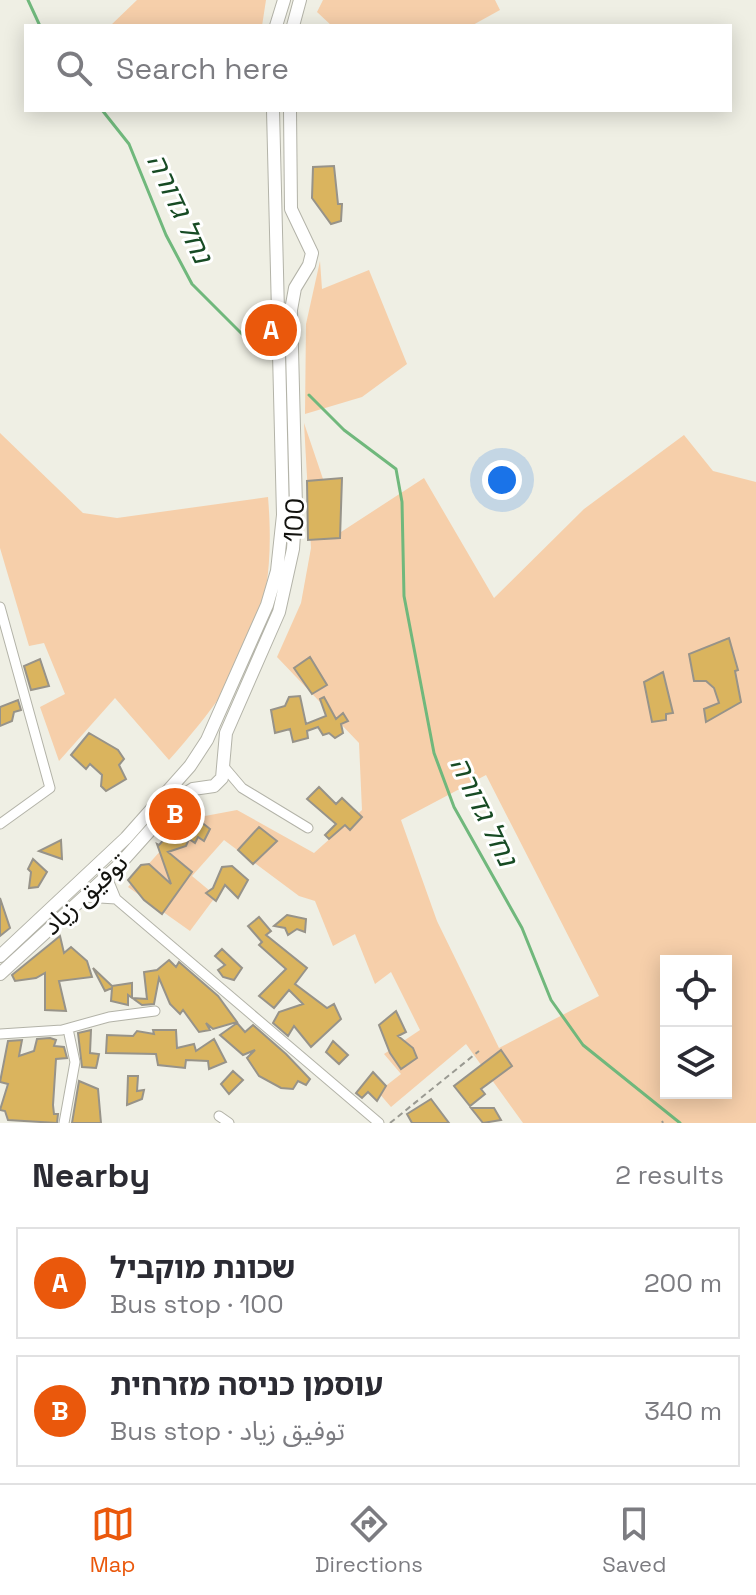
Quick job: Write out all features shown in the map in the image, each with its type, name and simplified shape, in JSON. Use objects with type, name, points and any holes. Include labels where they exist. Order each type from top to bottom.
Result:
[{"type":"main road","points":[[277,24],[284,0]]},
{"type":"main road","points":[[294,24],[300,0]]},
{"type":"main road","points":[[273,112],[277,264],[289,274],[306,269],[312,253],[291,209],[290,112]]},
{"type":"main road","points":[[277,246],[289,237],[306,243]]},
{"type":"main road","name":"100","points":[[193,761],[232,691],[260,625],[280,551],[277,264]]},
{"type":"main road","name":"100","points":[[224,765],[226,733],[273,628],[291,564],[296,507],[291,310],[295,288],[306,269]]},
{"type":"main road","points":[[212,752],[224,765],[222,778],[209,786],[195,782],[193,761],[212,752]]},
{"type":"main road","name":"توفيق زياد","points":[[0,956],[111,853],[193,761]]},
{"type":"main road","name":"توفيق زياد","points":[[0,974],[112,872],[173,803],[193,789],[209,786]]},
{"type":"street","points":[[0,607],[50,788],[0,824]]},
{"type":"street","points":[[224,765],[242,788],[308,828]]},
{"type":"street","points":[[209,786],[242,788]]},
{"type":"street","points":[[112,872],[109,882],[116,899],[379,1123]]},
{"type":"street","points":[[84,897],[116,899]]},
{"type":"street","points":[[0,1034],[68,1029],[155,1011]]},
{"type":"street","points":[[64,1123],[75,1062],[68,1029]]},
{"type":"street","points":[[219,1116],[229,1123]]},
{"type":"path","points":[[390,1123],[479,1051]]},
{"type":"shaded area","points":[[137,0],[266,0],[262,24],[112,24]]},
{"type":"shaded area","points":[[323,0],[495,0],[500,10],[475,24],[330,24],[317,12]]},
{"type":"shaded area","points":[[320,261],[322,289],[369,270],[407,364],[362,397],[305,414],[306,324]]},
{"type":"shaded area","points":[[304,423],[341,532],[424,478],[494,598],[584,509],[684,435],[713,471],[756,482],[756,1123],[523,1123],[466,1044],[391,1107],[378,1092],[401,1074],[384,1054],[420,1030],[391,972],[375,984],[355,934],[333,946],[315,901],[299,896],[224,840],[192,876],[216,896],[190,931],[128,887],[189,819],[237,810],[314,853],[362,810],[359,743],[277,657],[301,603],[311,548]],"holes":[[[486,775],[599,996],[499,1048],[437,921],[401,820]]]},
{"type":"shaded area","points":[[0,433],[83,513],[117,518],[268,497],[268,576],[251,641],[218,699],[169,760],[115,698],[59,761],[40,707],[65,694],[44,643],[29,646],[0,548]]},
{"type":"building","points":[[334,166],[338,204],[342,204],[341,221],[331,224],[312,198],[313,167]]},
{"type":"building","points":[[342,478],[340,538],[308,540],[307,481]]},
{"type":"building","points":[[729,638],[738,670],[735,671],[741,702],[706,722],[704,709],[719,703],[714,688],[706,681],[694,681],[689,654]]},
{"type":"building","points":[[310,657],[327,685],[312,694],[294,668]]},
{"type":"building","points":[[40,659],[49,686],[31,690],[24,666]]},
{"type":"building","points":[[663,672],[673,713],[666,714],[666,720],[652,722],[644,682]]},
{"type":"building","points":[[300,696],[306,724],[326,716],[320,699],[324,697],[336,719],[343,713],[348,721],[341,724],[343,733],[335,738],[329,733],[323,735],[318,727],[307,731],[308,738],[293,742],[290,729],[275,733],[271,710],[285,706],[289,697]]},
{"type":"building","points":[[18,700],[21,710],[14,712],[12,721],[0,726],[0,707]]},
{"type":"building","points":[[89,733],[118,750],[124,759],[119,765],[126,779],[106,791],[101,786],[102,775],[90,764],[86,769],[71,755]]},
{"type":"building","points":[[319,787],[336,804],[342,798],[362,817],[350,830],[345,825],[329,839],[325,835],[336,824],[307,799]]},
{"type":"building","points":[[187,814],[197,824],[200,821],[210,829],[204,841],[198,837],[195,843],[189,839],[186,846],[168,852],[192,872],[162,914],[144,900],[128,880],[141,865],[149,864],[171,884],[157,844]]},
{"type":"building","points":[[259,827],[277,841],[253,864],[238,850]]},
{"type":"building","points":[[61,840],[62,859],[39,851]]},
{"type":"building","points":[[33,859],[47,872],[38,887],[29,888],[31,872],[28,869]]},
{"type":"building","points":[[232,866],[248,880],[238,898],[225,885],[216,901],[206,893],[213,888],[222,867]]},
{"type":"building","points":[[0,898],[10,928],[0,936]]},
{"type":"building","points":[[287,915],[306,919],[305,932],[297,929],[288,935],[285,928],[274,926]]},
{"type":"building","points":[[259,917],[271,931],[266,935],[307,968],[295,984],[327,1008],[334,1004],[341,1019],[311,1047],[294,1026],[288,1036],[273,1023],[279,1012],[303,1004],[289,990],[274,1008],[259,996],[286,969],[259,945],[262,942],[248,926]]},
{"type":"building","points":[[60,936],[64,953],[71,947],[87,961],[92,977],[59,981],[66,1011],[45,1010],[45,973],[36,978],[15,981],[12,975]]},
{"type":"building","points":[[222,949],[242,968],[234,980],[223,977],[218,970],[225,965],[215,956]]},
{"type":"building","points":[[169,960],[176,967],[179,962],[218,996],[237,1022],[213,1029],[206,1023],[210,1030],[199,1032],[183,1010],[180,1014],[170,1004],[159,978],[154,1004],[142,1005],[132,998],[147,999],[144,972],[157,970]]},
{"type":"building","points":[[93,968],[112,986],[132,983],[132,998],[128,995],[128,1005],[111,1001],[112,988],[105,991]]},
{"type":"building","points":[[396,1011],[406,1032],[398,1036],[413,1048],[417,1058],[401,1069],[390,1053],[379,1025]]},
{"type":"building","points":[[237,1023],[245,1032],[253,1025],[286,1054],[310,1079],[306,1085],[298,1081],[293,1089],[281,1088],[259,1076],[247,1058],[255,1050],[243,1055],[220,1035]]},
{"type":"building","points":[[91,1030],[90,1053],[99,1054],[96,1068],[82,1067],[78,1033]]},
{"type":"building","points":[[153,1030],[176,1030],[177,1048],[194,1044],[196,1051],[214,1039],[226,1062],[209,1069],[208,1061],[186,1060],[185,1068],[158,1065],[156,1054],[106,1053],[107,1035],[133,1036],[137,1031],[154,1034]]},
{"type":"building","points":[[37,1039],[56,1040],[54,1046],[64,1047],[67,1058],[56,1059],[53,1105],[54,1114],[58,1114],[57,1123],[8,1120],[5,1111],[0,1110],[8,1084],[0,1082],[8,1041],[22,1040],[19,1056],[34,1051]]},
{"type":"building","points":[[333,1041],[348,1055],[339,1064],[326,1052]]},
{"type":"building","points":[[501,1050],[512,1066],[481,1089],[485,1094],[470,1106],[454,1086]]},
{"type":"building","points":[[233,1071],[243,1080],[229,1094],[221,1084]]},
{"type":"building","points":[[373,1072],[386,1086],[377,1101],[368,1092],[362,1098],[356,1093]]},
{"type":"building","points":[[128,1076],[138,1076],[137,1091],[144,1090],[142,1099],[127,1105]]},
{"type":"building","points":[[79,1081],[98,1089],[101,1123],[72,1123]]},
{"type":"building","points":[[431,1099],[449,1123],[412,1123],[407,1114]]},
{"type":"building","points":[[471,1108],[494,1108],[501,1120],[483,1123]]},
{"type":"waterway","name":"נחל גדורה","points":[[28,0],[39,24]]},
{"type":"waterway","name":"נחל גדורה","points":[[104,112],[129,144],[166,235],[192,284],[260,352]]},
{"type":"waterway","name":"נחל גדורה","points":[[309,395],[344,430],[396,469],[402,502],[404,596],[434,753],[454,807],[522,928],[551,1000],[583,1045],[680,1123]]},
{"type":"place","name":"שכונת מוקביל","points":[[271,330]]},
{"type":"place","name":"עוסמן כניסה מזרחית","points":[[175,814]]}]
